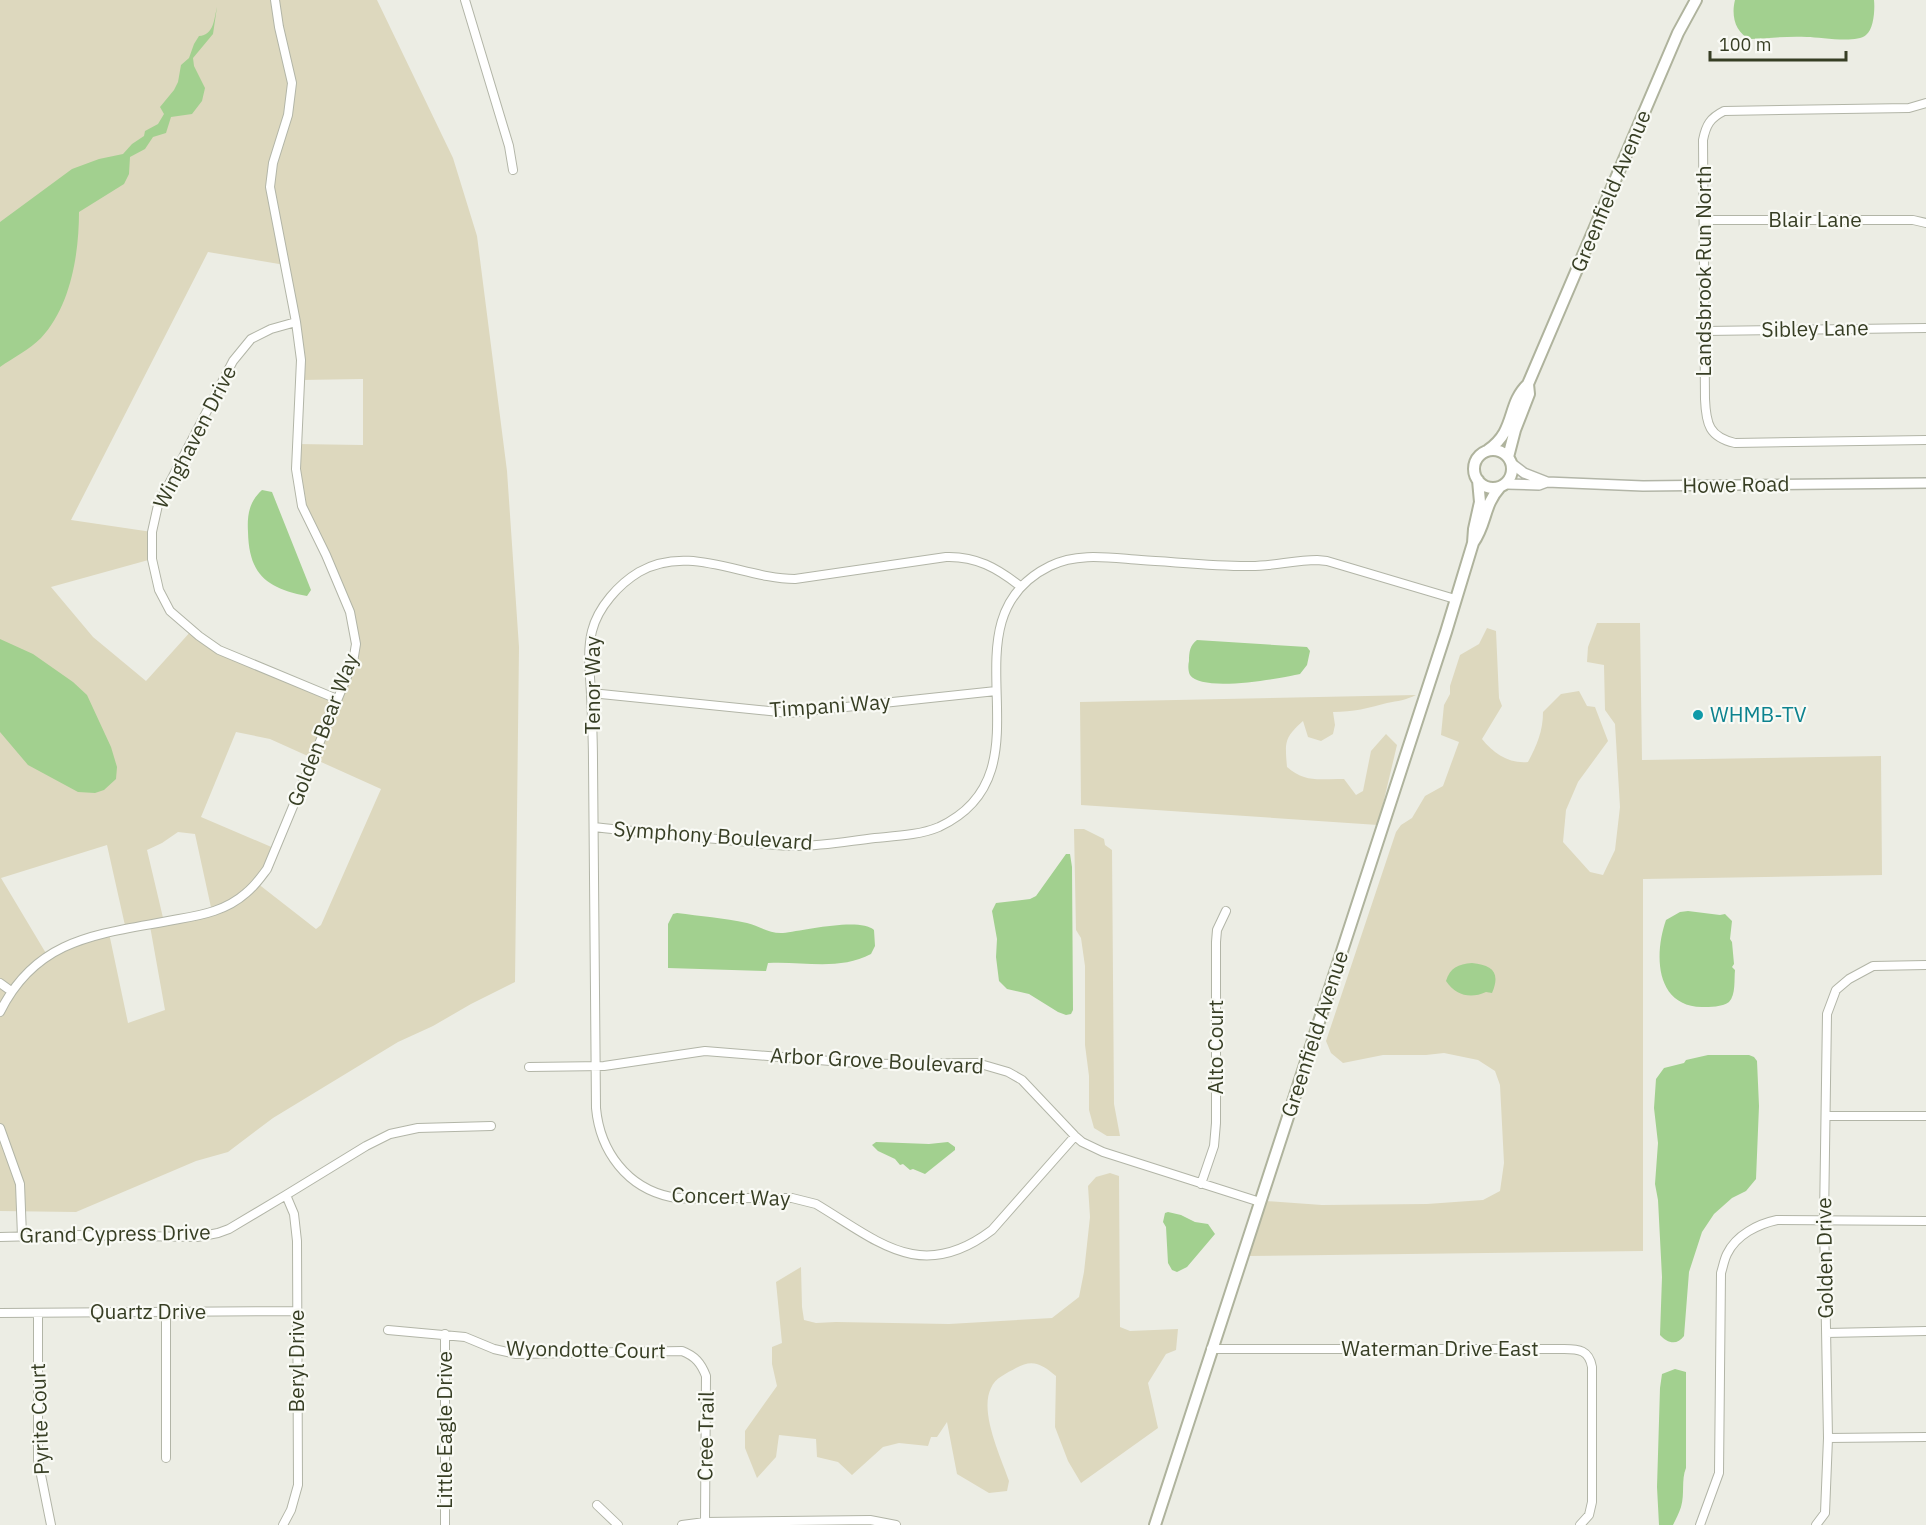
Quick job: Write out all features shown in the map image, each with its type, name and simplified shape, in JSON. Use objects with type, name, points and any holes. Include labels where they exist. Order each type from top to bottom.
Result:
[{"type":"main road","name":"Greenfield Avenue","points":[[1488,450],[1502,439],[1506,432],[1520,392],[1528,384],[1677,33],[1696,0]]},
{"type":"main road","name":"Greenfield Avenue","points":[[1510,460],[1515,430],[1529,394],[1528,384]]},
{"type":"main road","points":[[1488,450],[1501,451],[1510,460],[1512,473],[1503,485],[1487,487],[1475,475],[1475,463],[1482,453],[1488,450]]},
{"type":"main road","name":"Greenfield Avenue","points":[[1155,1525],[1422,709],[1473,543],[1479,502],[1478,480]]},
{"type":"main road","name":"Greenfield Avenue","points":[[1473,543],[1481,532],[1488,504],[1503,485]]},
{"type":"street","name":"Golden Bear Way","points":[[0,1012],[11,991],[36,964],[65,946],[110,933],[213,912],[246,893],[267,869],[353,662],[356,644],[350,612],[302,506],[296,469],[301,360],[270,187],[272,171],[288,115],[292,83],[275,0]]},
{"type":"street","points":[[465,0],[513,170]]},
{"type":"street","name":"Landsbrook Run North","points":[[1926,103],[1909,108],[1724,111],[1714,116],[1706,125],[1702,140],[1705,399],[1710,428],[1724,440],[1735,443],[1926,440]]},
{"type":"street","name":"Blair Lane","points":[[1704,220],[1913,220],[1926,223]]},
{"type":"street","name":"Winghaven Drive","points":[[296,322],[271,328],[251,339],[233,361],[158,505],[152,532],[152,559],[159,590],[170,611],[199,636],[219,650],[337,699]]},
{"type":"street","name":"Sibley Lane","points":[[1705,331],[1926,328]]},
{"type":"street","name":"Howe Road","points":[[1510,460],[1524,473],[1546,482],[1643,486],[1926,483]]},
{"type":"street","name":"Howe Road","points":[[1503,485],[1539,485],[1546,482]]},
{"type":"street","name":"Tenor Way","points":[[595,1067],[594,827],[590,646],[595,621],[613,594],[640,572],[669,561],[694,561],[778,578],[795,579],[946,557],[963,557],[998,569],[1020,586]]},
{"type":"street","name":"Symphony Boulevard","points":[[594,827],[794,846],[894,836],[936,828],[966,809],[982,792],[988,779],[997,736],[998,629],[1006,607],[1020,586],[1034,574],[1052,564],[1083,557],[1248,566],[1317,560],[1455,598]]},
{"type":"street","name":"Timpani Way","points":[[591,693],[789,713],[996,691]]},
{"type":"street","name":"Alto Court","points":[[1201,1184],[1215,1136],[1216,942],[1217,930],[1227,910]]},
{"type":"street","name":"Golden Drive","points":[[1816,1525],[1825,1513],[1828,1438],[1824,1220],[1827,1014],[1836,990],[1849,979],[1873,966],[1926,965]]},
{"type":"street","points":[[0,983],[11,991]]},
{"type":"street","name":"Arbor Grove Boulevard","points":[[529,1067],[595,1067],[705,1051],[868,1064],[977,1064],[1008,1072],[1022,1080],[1075,1136],[1103,1152],[1260,1202]]},
{"type":"street","name":"Concert Way","points":[[595,1067],[597,1122],[603,1141],[621,1170],[643,1187],[682,1198],[792,1198],[805,1201],[816,1204],[886,1247],[915,1256],[948,1253],[978,1240],[992,1230],[1075,1136]]},
{"type":"street","points":[[1826,1116],[1926,1116]]},
{"type":"street","name":"Grand Cypress Drive","points":[[0,1237],[207,1236],[229,1229],[366,1146],[390,1134],[418,1128],[491,1126]]},
{"type":"street","points":[[0,1128],[20,1184],[22,1236]]},
{"type":"street","name":"Beryl Drive","points":[[284,1525],[298,1485],[296,1227],[294,1214],[286,1195]]},
{"type":"street","points":[[1700,1525],[1719,1473],[1721,1273],[1727,1253],[1742,1236],[1760,1224],[1777,1220],[1926,1221]]},
{"type":"street","points":[[166,1311],[166,1458]]},
{"type":"street","name":"Quartz Drive","points":[[0,1313],[297,1311]]},
{"type":"street","name":"Pyrite Court","points":[[38,1313],[38,1460],[51,1525]]},
{"type":"street","name":"Wyondotte Court","points":[[388,1330],[465,1337],[494,1349],[516,1354],[682,1352],[692,1355]]},
{"type":"street","points":[[1826,1333],[1926,1331]]},
{"type":"street","name":"Little Eagle Drive","points":[[445,1334],[445,1525]]},
{"type":"street","name":"Waterman Drive East","points":[[1211,1349],[1578,1349],[1588,1355],[1592,1367],[1591,1510],[1580,1525]]},
{"type":"street","name":"Cree Trail","points":[[692,1355],[706,1376],[705,1522]]},
{"type":"street","points":[[1828,1438],[1926,1437]]},
{"type":"street","points":[[597,1505],[618,1525]]},
{"type":"street","points":[[682,1525],[705,1522],[862,1520],[890,1522],[896,1525]]},
{"type":"shaded area","points":[[0,0],[377,0],[453,158],[477,236],[507,471],[519,647],[515,982],[398,1042],[273,1118],[228,1152],[196,1161],[76,1212],[0,1211]],"holes":[[[208,252],[285,265],[300,380],[363,379],[363,445],[297,444],[302,506],[350,612],[356,644],[337,699],[219,650],[192,630],[146,681],[93,637],[51,587],[152,559],[152,532],[71,520]],[[236,732],[270,739],[381,789],[321,925],[316,929],[257,883],[276,849],[201,817]],[[178,832],[195,834],[212,912],[164,922],[147,850]],[[107,845],[126,930],[150,926],[165,1010],[128,1023],[109,933],[47,955],[1,878]]]},
{"type":"shaded area","points":[[1735,0],[1874,0],[1874,13],[1869,32],[1861,38],[1751,39],[1741,33],[1738,28],[1734,18]]},
{"type":"shaded area","points":[[217,7],[213,34],[193,58],[194,66],[205,88],[202,101],[192,114],[171,117],[166,133],[153,137],[145,149],[130,157],[129,174],[124,184],[79,212],[75,261],[60,311],[41,338],[0,367],[0,222],[72,169],[99,159],[123,154],[144,136],[145,131],[158,124],[164,114],[160,107],[178,82],[181,65],[189,58],[199,36],[210,30]]},
{"type":"shaded area","points":[[262,490],[272,492],[311,590],[307,596],[271,584],[263,577],[252,559],[248,532],[249,514],[254,499]]},
{"type":"shaded area","points":[[1597,623],[1640,623],[1642,760],[1881,756],[1882,875],[1643,879],[1643,1251],[1248,1256],[1266,1201],[1322,1205],[1427,1204],[1483,1200],[1500,1191],[1504,1163],[1500,1085],[1495,1071],[1478,1060],[1444,1053],[1383,1055],[1343,1063],[1331,1053],[1326,1041],[1396,832],[1401,825],[1412,818],[1425,796],[1443,786],[1459,742],[1441,735],[1444,705],[1450,694],[1450,686],[1460,655],[1479,644],[1487,628],[1496,631],[1499,698],[1502,706],[1482,739],[1496,753],[1514,761],[1528,762],[1539,738],[1543,712],[1561,694],[1579,691],[1587,706],[1595,707],[1608,741],[1578,782],[1566,810],[1563,842],[1590,872],[1603,875],[1615,850],[1620,807],[1615,724],[1605,710],[1604,665],[1587,662],[1588,647]]},
{"type":"shaded area","points":[[0,639],[33,654],[73,682],[87,695],[111,747],[117,767],[116,779],[104,790],[95,793],[78,792],[28,765],[0,732]]},
{"type":"shaded area","points":[[1197,640],[1307,647],[1310,651],[1307,665],[1300,674],[1243,683],[1210,683],[1197,680],[1189,673],[1190,652]]},
{"type":"shaded area","points":[[1416,695],[1367,708],[1333,712],[1335,725],[1333,734],[1321,741],[1308,737],[1303,721],[1287,741],[1287,767],[1308,778],[1344,779],[1356,795],[1363,791],[1371,751],[1386,734],[1397,745],[1378,825],[1081,805],[1080,702]]},
{"type":"shaded area","points":[[1074,829],[1084,829],[1104,839],[1105,845],[1112,850],[1114,1104],[1120,1136],[1107,1136],[1094,1128],[1089,1110],[1089,1076],[1085,1045],[1085,966],[1081,938],[1076,930]]},
{"type":"shaded area","points":[[1066,854],[1070,854],[1072,867],[1073,1010],[1071,1014],[1066,1015],[1029,994],[1007,989],[999,981],[996,957],[997,939],[992,911],[996,903],[1030,899],[1036,896]]},
{"type":"shaded area","points":[[1680,912],[1725,914],[1732,921],[1730,939],[1734,964],[1732,967],[1735,970],[1734,987],[1733,995],[1726,1004],[1705,1007],[1686,1004],[1675,998],[1667,988],[1662,976],[1660,948],[1666,920]]},
{"type":"shaded area","points":[[673,914],[738,921],[778,933],[844,925],[867,926],[874,930],[875,946],[871,954],[834,964],[768,963],[766,971],[668,968],[668,924]]},
{"type":"shaded area","points":[[1472,963],[1485,966],[1493,971],[1495,986],[1492,993],[1464,995],[1454,990],[1446,981],[1455,968]]},
{"type":"shaded area","points":[[1708,1055],[1749,1055],[1757,1061],[1759,1106],[1756,1179],[1746,1191],[1732,1198],[1714,1214],[1702,1232],[1689,1272],[1684,1336],[1672,1342],[1660,1335],[1662,1277],[1655,1184],[1658,1143],[1654,1108],[1656,1079],[1664,1068]]},
{"type":"shaded area","points":[[876,1142],[929,1144],[948,1142],[955,1147],[955,1150],[925,1174],[910,1170],[903,1164],[900,1165],[895,1159],[878,1151],[872,1145]]},
{"type":"shaded area","points":[[1110,1173],[1119,1176],[1120,1327],[1130,1331],[1178,1329],[1176,1350],[1166,1354],[1148,1383],[1158,1428],[1081,1483],[1068,1461],[1055,1427],[1056,1376],[1038,1364],[1028,1363],[998,1379],[993,1384],[988,1398],[992,1434],[1009,1481],[1007,1491],[989,1493],[957,1474],[947,1422],[937,1437],[931,1437],[928,1446],[899,1443],[883,1447],[852,1475],[838,1462],[817,1457],[816,1439],[779,1435],[776,1457],[757,1478],[745,1448],[745,1431],[777,1386],[772,1364],[772,1347],[782,1343],[776,1282],[801,1267],[804,1320],[816,1323],[949,1324],[1052,1318],[1079,1297],[1090,1217],[1088,1186],[1096,1177]]},
{"type":"shaded area","points":[[1168,1212],[1195,1222],[1208,1224],[1215,1234],[1187,1267],[1177,1272],[1172,1270],[1168,1263],[1166,1227],[1163,1222],[1165,1213]]},
{"type":"shaded area","points":[[1675,1369],[1686,1372],[1686,1468],[1682,1502],[1673,1525],[1659,1525],[1657,1487],[1660,1388],[1662,1374]]},
{"type":"place","name":"WHMB-TV","points":[[1698,715]]}]
